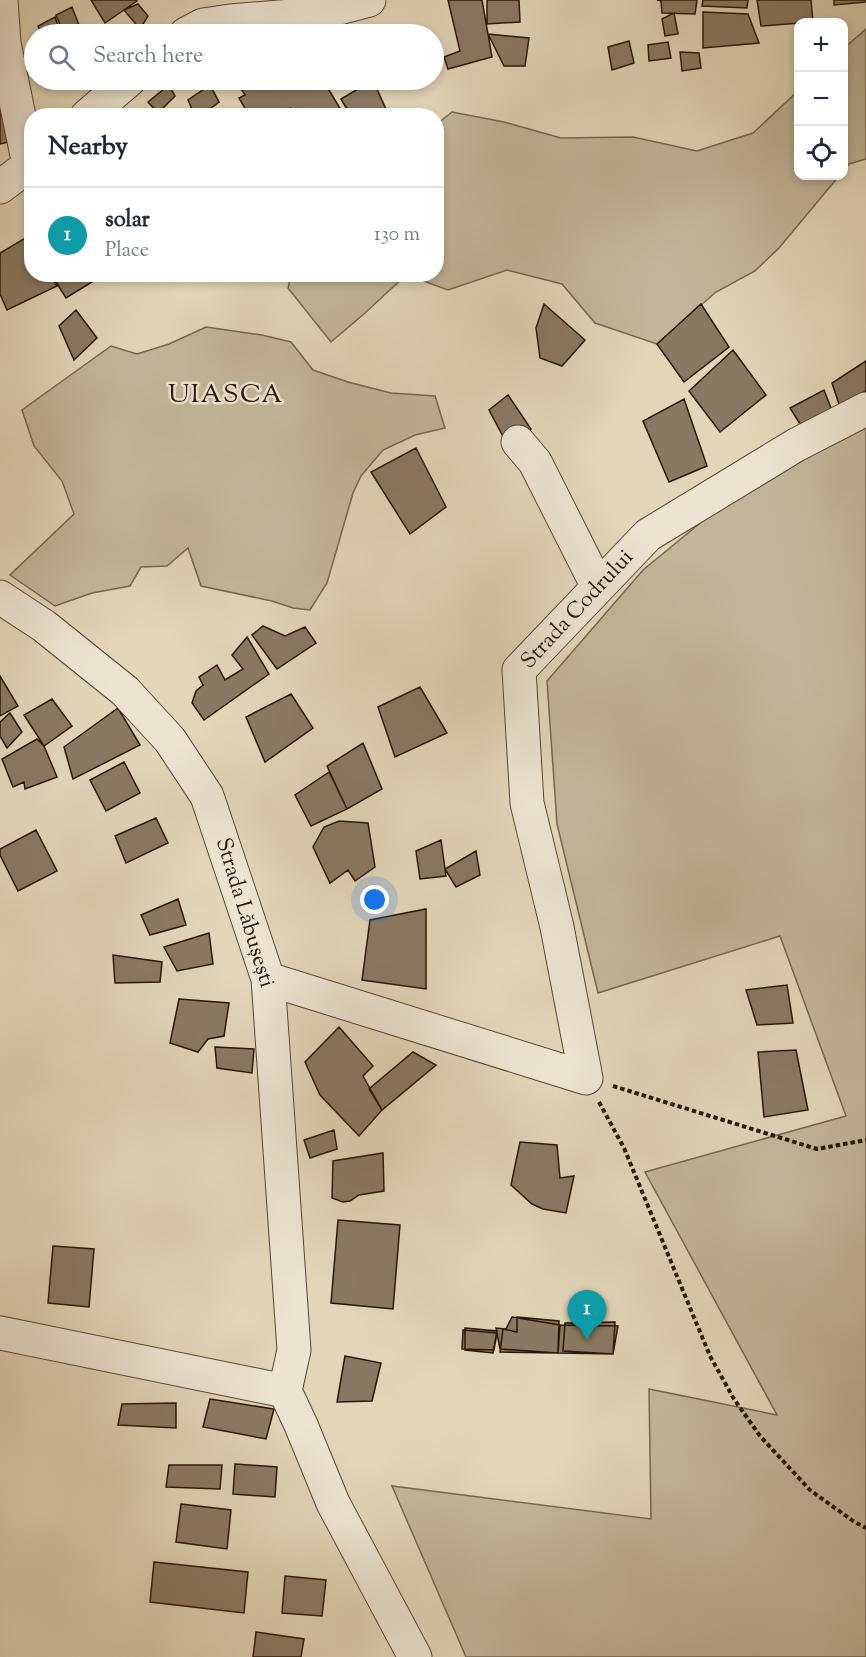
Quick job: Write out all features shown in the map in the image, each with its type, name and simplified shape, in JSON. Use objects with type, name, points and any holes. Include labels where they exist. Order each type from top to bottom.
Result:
[{"type":"street","points":[[1,0],[4,43],[24,136]]},
{"type":"street","points":[[210,24],[316,14],[369,0]]},
{"type":"street","points":[[96,108],[117,90]]},
{"type":"street","points":[[0,187],[24,169]]},
{"type":"street","name":"Strada Codrului","points":[[586,1078],[557,927],[527,803],[519,670],[648,535],[796,444],[866,409]]},
{"type":"street","points":[[518,442],[535,462],[598,587]]},
{"type":"street","name":"Strada Lăbușești","points":[[0,597],[44,626],[125,692],[170,740],[207,796],[268,979],[294,1350],[285,1391]]},
{"type":"street","points":[[268,979],[586,1078]]},
{"type":"street","points":[[0,1333],[285,1391],[333,1503],[415,1657]]},
{"type":"path","points":[[586,1078],[817,1149],[866,1140]]},
{"type":"path","points":[[586,1078],[624,1148],[710,1356],[734,1399],[760,1436],[810,1490],[866,1528]]},
{"type":"shaded area","points":[[866,29],[866,159],[848,165],[848,72],[848,45]]},
{"type":"shaded area","points":[[794,95],[794,180],[836,180],[779,248],[755,271],[716,292],[657,344],[595,323],[562,284],[507,270],[448,290],[426,282],[444,282],[444,118],[452,112],[504,122],[561,138],[633,137],[697,151],[753,133]]},
{"type":"shaded area","points":[[289,282],[398,282],[331,342],[288,288]]},
{"type":"shaded area","points":[[206,327],[262,335],[291,342],[313,370],[348,382],[391,393],[435,396],[445,428],[415,435],[383,450],[361,476],[353,493],[327,583],[310,610],[201,586],[188,548],[167,566],[141,567],[130,586],[92,593],[55,606],[10,575],[74,514],[62,481],[34,446],[22,410],[111,346],[137,354],[169,344]]},
{"type":"shaded area","points":[[866,406],[866,1657],[466,1657],[392,1486],[651,1519],[649,1389],[777,1415],[645,1172],[846,1116],[780,936],[598,993],[557,824],[547,681],[643,570],[811,432]]},
{"type":"building","points":[[91,0],[136,0],[137,1],[105,23]]},
{"type":"building","points":[[448,0],[482,0],[492,57],[448,69],[444,57],[460,51]]},
{"type":"building","points":[[487,0],[519,0],[520,22],[487,24]]},
{"type":"building","points":[[657,0],[697,0],[695,14],[662,13],[661,1]]},
{"type":"building","points":[[703,0],[748,0],[747,8],[702,6]]},
{"type":"building","points":[[757,0],[811,0],[813,18],[794,18],[794,23],[761,26]]},
{"type":"building","points":[[834,0],[866,0],[866,2],[834,5]]},
{"type":"building","points":[[138,4],[148,16],[143,24],[136,24],[124,10]]},
{"type":"building","points":[[72,7],[79,24],[60,24],[56,15]]},
{"type":"building","points":[[703,12],[748,14],[759,43],[703,48]]},
{"type":"building","points":[[674,13],[678,34],[665,36],[662,19]]},
{"type":"building","points":[[55,17],[57,24],[42,24]]},
{"type":"building","points":[[488,34],[529,38],[525,66],[504,66]]},
{"type":"building","points":[[629,41],[634,63],[612,70],[608,47]]},
{"type":"building","points":[[668,42],[671,58],[649,61],[648,45]]},
{"type":"building","points":[[680,52],[699,53],[701,68],[682,71]]},
{"type":"building","points":[[0,75],[17,140],[0,144]]},
{"type":"building","points":[[163,90],[172,90],[175,96],[163,108],[153,108],[148,102]]},
{"type":"building","points":[[203,90],[213,90],[219,102],[211,108],[192,108],[188,100]]},
{"type":"building","points":[[242,90],[329,90],[340,108],[245,108],[239,98],[245,95]]},
{"type":"building","points":[[356,90],[377,90],[385,108],[346,108],[341,99]]},
{"type":"building","points":[[24,239],[24,282],[55,282],[57,286],[7,310],[0,294],[0,253]]},
{"type":"building","points":[[56,282],[92,282],[66,298]]},
{"type":"building","points":[[544,304],[585,340],[562,366],[540,358],[536,328]]},
{"type":"building","points":[[701,304],[729,347],[684,382],[657,344]]},
{"type":"building","points":[[76,310],[97,338],[74,360],[59,326]]},
{"type":"building","points":[[733,350],[766,395],[720,432],[689,391]]},
{"type":"building","points":[[866,361],[866,391],[840,407],[832,383]]},
{"type":"building","points":[[824,390],[833,413],[802,427],[790,408]]},
{"type":"building","points":[[508,395],[531,429],[508,446],[489,410]]},
{"type":"building","points":[[684,399],[707,466],[669,482],[643,421]]},
{"type":"building","points":[[416,448],[446,507],[410,534],[371,472]]},
{"type":"building","points":[[263,626],[285,636],[305,627],[316,643],[277,669],[252,635]]},
{"type":"building","points":[[247,637],[269,674],[204,720],[192,703],[196,691],[203,685],[199,677],[217,665],[225,680],[243,669],[232,655]]},
{"type":"building","points":[[0,676],[18,706],[0,716]]},
{"type":"building","points":[[420,687],[447,733],[395,757],[378,707]]},
{"type":"building","points":[[291,694],[313,728],[265,762],[246,717]]},
{"type":"building","points":[[52,699],[72,726],[44,746],[24,715]]},
{"type":"building","points":[[118,708],[140,745],[73,779],[64,747]]},
{"type":"building","points":[[10,713],[22,732],[7,748],[0,736],[0,722]]},
{"type":"building","points":[[37,739],[44,746],[57,777],[25,789],[24,782],[13,787],[2,759]]},
{"type":"building","points":[[363,743],[382,789],[347,809],[327,766]]},
{"type":"building","points":[[124,762],[140,793],[106,811],[90,780]]},
{"type":"building","points":[[329,772],[347,809],[311,826],[295,795]]},
{"type":"building","points":[[156,818],[168,843],[126,863],[115,836]]},
{"type":"building","points":[[339,821],[368,823],[375,867],[355,881],[348,870],[330,883],[313,847],[324,827]]},
{"type":"building","points":[[36,830],[57,871],[18,891],[0,855],[0,849]]},
{"type":"building","points":[[441,840],[446,876],[420,879],[416,851]]},
{"type":"building","points":[[476,851],[480,875],[456,887],[445,869]]},
{"type":"building","points":[[178,899],[186,925],[150,935],[141,915]]},
{"type":"building","points":[[426,909],[426,989],[362,980],[370,920]]},
{"type":"building","points":[[209,933],[213,964],[177,971],[164,947]]},
{"type":"building","points":[[113,955],[162,962],[160,982],[115,983]]},
{"type":"building","points":[[787,985],[793,1023],[757,1025],[746,990]]},
{"type":"building","points":[[179,999],[229,1003],[224,1036],[208,1039],[198,1052],[170,1043]]},
{"type":"building","points":[[339,1027],[373,1066],[363,1076],[382,1110],[359,1136],[320,1095],[305,1062]]},
{"type":"building","points":[[215,1047],[254,1049],[252,1073],[217,1068]]},
{"type":"building","points":[[796,1050],[808,1110],[764,1117],[758,1052]]},
{"type":"building","points":[[413,1052],[436,1065],[382,1110],[369,1089]]},
{"type":"building","points":[[334,1130],[337,1149],[310,1158],[304,1140]]},
{"type":"building","points":[[520,1142],[557,1145],[560,1178],[574,1176],[566,1213],[543,1209],[532,1204],[511,1185]]},
{"type":"building","points":[[383,1153],[384,1191],[359,1195],[350,1201],[343,1202],[332,1198],[333,1161]]},
{"type":"building","points":[[338,1220],[400,1225],[393,1309],[331,1303]]},
{"type":"building","points":[[53,1246],[94,1249],[89,1307],[48,1303]]},
{"type":"building","points":[[512,1317],[560,1325],[558,1353],[500,1349],[496,1328],[506,1329]]},
{"type":"building","points":[[517,1317],[559,1321],[558,1353],[500,1352],[503,1329],[517,1332]]},
{"type":"building","points":[[615,1322],[613,1354],[563,1351],[565,1323]]},
{"type":"building","points":[[560,1325],[618,1326],[613,1354],[558,1353]]},
{"type":"building","points":[[465,1328],[497,1331],[493,1353],[465,1350]]},
{"type":"building","points":[[463,1330],[497,1333],[494,1350],[462,1349]]},
{"type":"building","points":[[345,1356],[381,1363],[372,1401],[337,1402]]},
{"type":"building","points":[[210,1399],[274,1409],[266,1439],[203,1427]]},
{"type":"building","points":[[176,1403],[176,1428],[118,1425],[122,1404]]},
{"type":"building","points":[[235,1464],[277,1467],[275,1497],[233,1494]]},
{"type":"building","points":[[169,1465],[222,1465],[220,1489],[166,1487]]},
{"type":"building","points":[[181,1504],[231,1510],[227,1549],[176,1542]]},
{"type":"building","points":[[154,1562],[248,1572],[244,1613],[150,1602]]},
{"type":"building","points":[[285,1576],[326,1580],[322,1616],[282,1613]]},
{"type":"building","points":[[256,1632],[304,1639],[301,1657],[253,1657]]},
{"type":"place","name":"solar","points":[[587,1340]]},
{"type":"district","name":"UIASCA","points":[[226,395]]}]
